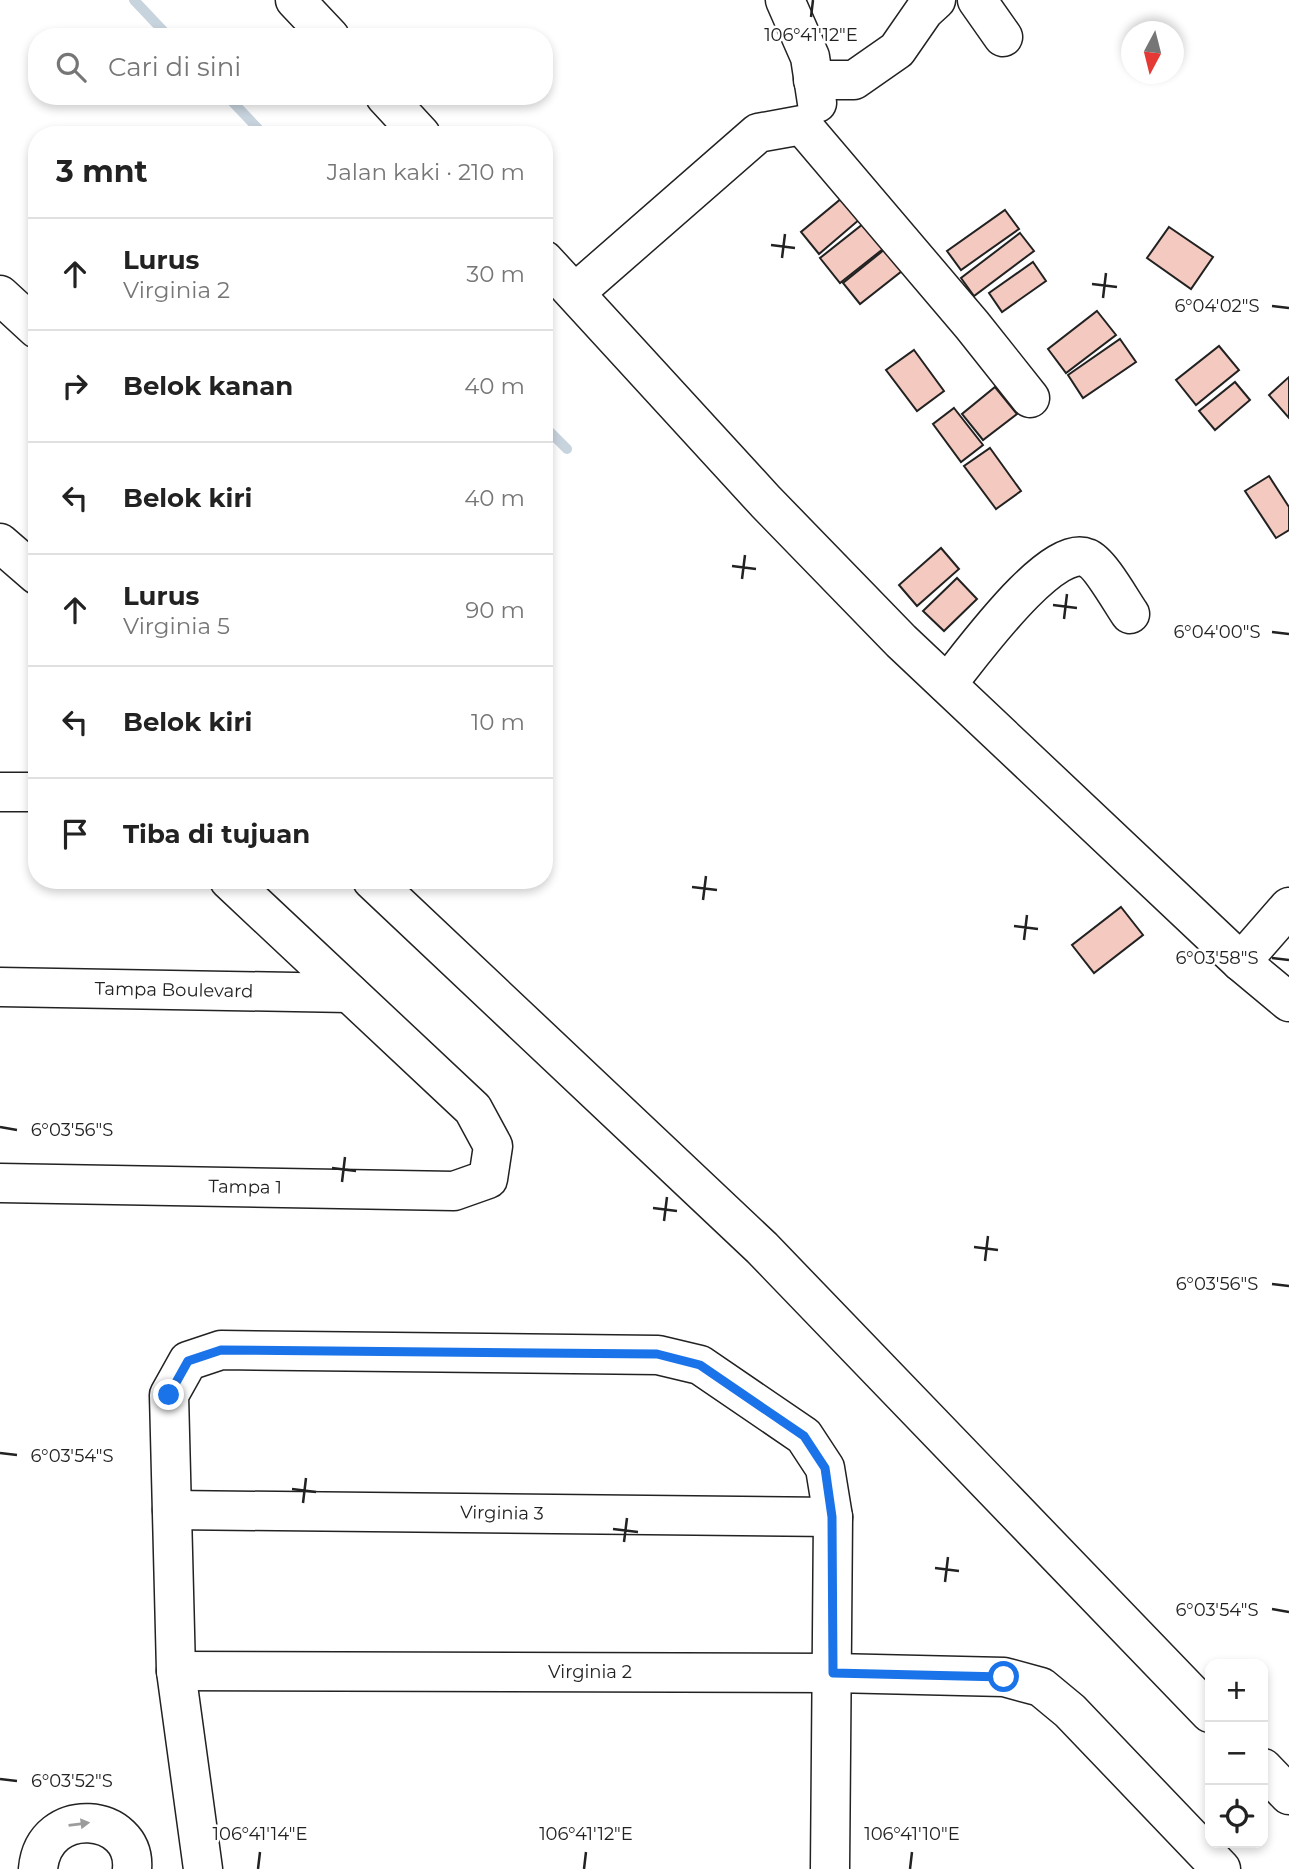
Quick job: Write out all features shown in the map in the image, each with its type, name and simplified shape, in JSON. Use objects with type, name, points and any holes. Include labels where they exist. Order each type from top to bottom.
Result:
[{"type":"main road","points":[[295,0],[321,28]]},
{"type":"main road","points":[[576,292],[758,133],[802,125],[817,105],[810,57],[785,0]]},
{"type":"main road","points":[[813,80],[854,80],[897,50],[924,11],[936,0]]},
{"type":"main road","points":[[977,0],[1003,37]]},
{"type":"main road","points":[[393,105],[413,126]]},
{"type":"main road","points":[[802,125],[972,325],[1030,398]]},
{"type":"main road","points":[[553,269],[766,502],[947,684],[1241,962],[1289,1002]]},
{"type":"main road","points":[[0,295],[28,321]]},
{"type":"main road","points":[[0,542],[28,567]]},
{"type":"main road","points":[[947,684],[1016,600],[1059,565],[1078,556],[1086,557],[1096,565],[1129,614]]},
{"type":"main road","points":[[0,792],[28,792]]},
{"type":"main road","points":[[239,889],[349,993]]},
{"type":"main road","points":[[382,889],[762,1248],[1205,1708]]},
{"type":"main road","points":[[1241,962],[1289,907]]},
{"type":"main road","name":"Tampa Boulevard","points":[[0,987],[349,993]]},
{"type":"main road","name":"Tampa 1","points":[[0,1183],[454,1191],[488,1179],[494,1146],[473,1109],[349,993]]},
{"type":"main road","points":[[203,1869],[176,1671],[169,1395],[188,1361],[221,1350],[657,1354],[700,1365],[804,1436],[825,1468],[832,1517],[830,1869]]},
{"type":"main road","name":"Virginia 3","points":[[172,1510],[832,1517]]},
{"type":"main road","name":"Virginia 2","points":[[176,1671],[833,1673],[1004,1677],[1041,1687],[1070,1711],[1221,1869]]},
{"type":"main road","points":[[1268,1773],[1289,1795]]},
{"type":"main road","points":[[38,1869],[39,1856],[47,1840],[61,1828],[79,1822],[98,1824],[115,1832],[126,1846],[132,1869]]},
{"type":"building","points":[[842,198],[860,219],[819,254],[801,232]]},
{"type":"building","points":[[1005,210],[1019,229],[961,270],[947,251]]},
{"type":"building","points":[[863,224],[883,249],[840,283],[820,258]]},
{"type":"building","points":[[1169,227],[1213,257],[1191,289],[1147,258]]},
{"type":"building","points":[[1020,233],[1034,251],[974,296],[961,278]]},
{"type":"building","points":[[890,245],[907,267],[860,304],[843,283]]},
{"type":"building","points":[[1033,262],[1046,281],[1002,312],[989,293]]},
{"type":"building","points":[[1097,311],[1116,335],[1066,373],[1048,349]]},
{"type":"building","points":[[1120,339],[1136,362],[1083,398],[1068,375]]},
{"type":"building","points":[[1219,346],[1239,370],[1196,405],[1176,380]]},
{"type":"building","points":[[914,350],[944,391],[917,411],[886,370]]},
{"type":"building","points":[[1289,377],[1289,418],[1269,395]]},
{"type":"building","points":[[1235,382],[1250,400],[1215,430],[1199,411]]},
{"type":"building","points":[[995,387],[1017,414],[983,440],[962,414]]},
{"type":"building","points":[[954,408],[983,445],[961,462],[933,424]]},
{"type":"building","points":[[990,448],[1021,491],[996,509],[964,466]]},
{"type":"building","points":[[1269,476],[1289,507],[1289,530],[1276,538],[1245,491]]},
{"type":"building","points":[[941,548],[959,569],[917,606],[899,585]]},
{"type":"building","points":[[957,578],[977,599],[944,631],[923,611]]},
{"type":"building","points":[[1121,907],[1143,935],[1094,973],[1072,945]]},
{"type":"waterway","points":[[134,0],[160,28]]},
{"type":"waterway","points":[[236,105],[255,126]]},
{"type":"waterway","points":[[553,435],[567,449]]},
{"type":"route","points":[[169,1395],[188,1361],[221,1350],[657,1354],[700,1365],[804,1436],[825,1468],[832,1517],[833,1673],[1004,1677]]}]
